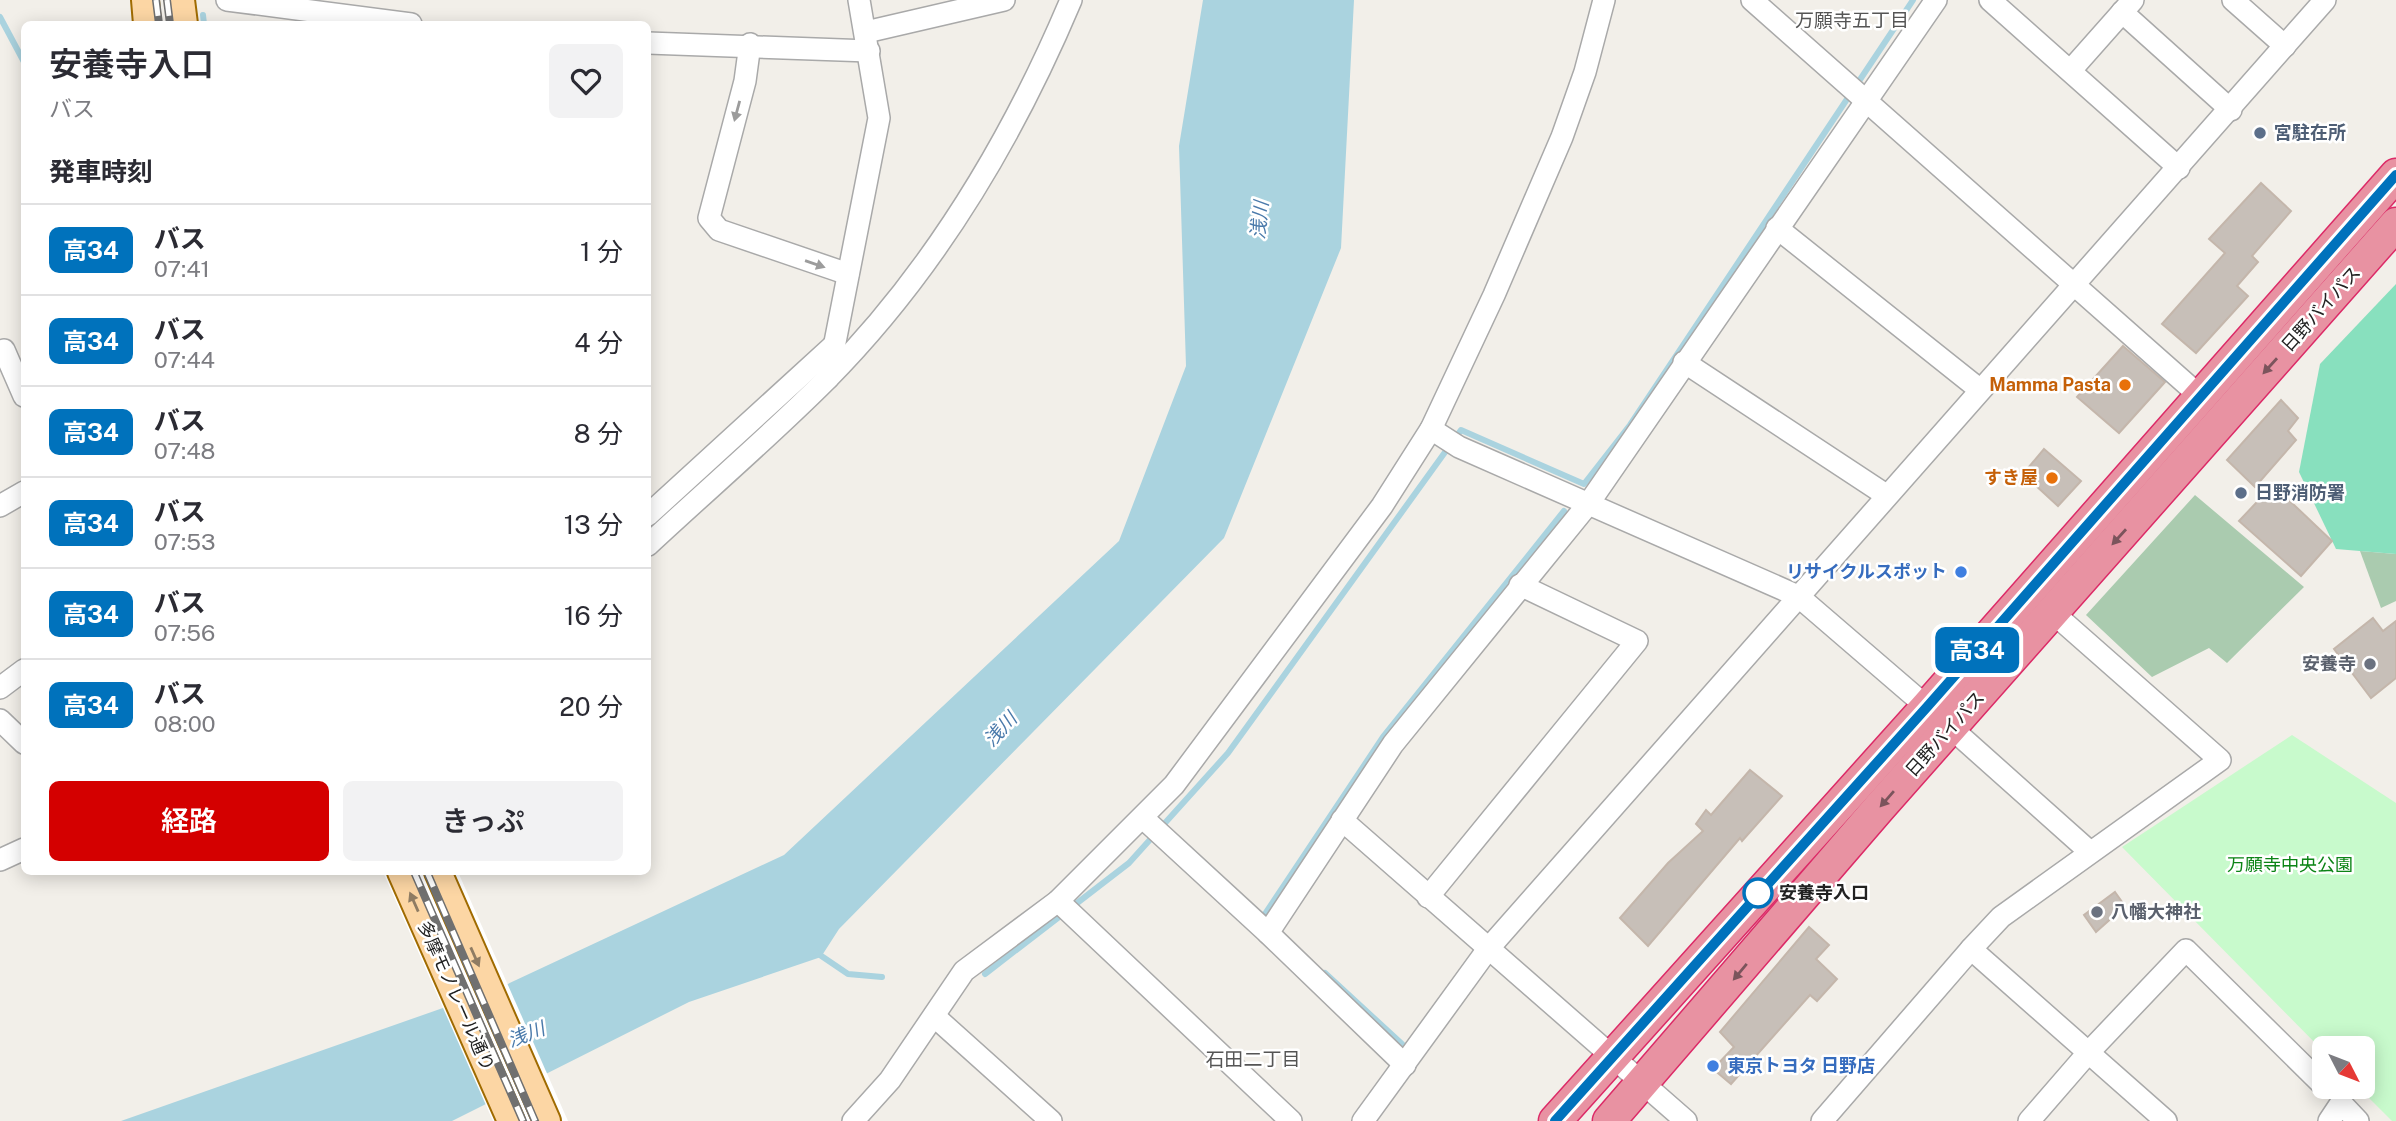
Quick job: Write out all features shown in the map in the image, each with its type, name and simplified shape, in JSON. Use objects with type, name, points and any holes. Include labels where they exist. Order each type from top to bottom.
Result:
[{"type":"highway","name":"日野バイパス","points":[[1555,1121],[1927,707],[2396,175]]},
{"type":"highway","name":"日野バイパス","points":[[1609,1121],[1950,727],[2396,224]]},
{"type":"main road","points":[[145,0],[147,21]]},
{"type":"main road","points":[[181,0],[184,21]]},
{"type":"main road","name":"多摩モノレール通り","points":[[402,875],[511,1121]]},
{"type":"main road","name":"多摩モノレール通り","points":[[439,875],[547,1121]]},
{"type":"street","points":[[227,0],[388,21]]},
{"type":"street","points":[[828,378],[878,118],[868,42],[859,0]]},
{"type":"street","points":[[651,43],[868,42],[1004,0]]},
{"type":"street","points":[[651,542],[828,378],[935,251],[1013,126],[1071,0]]},
{"type":"street","points":[[853,1121],[890,1080],[964,971],[1065,908],[1152,827],[1202,750],[1382,506],[1444,438],[1494,295],[1562,137],[1588,62],[1604,0]]},
{"type":"street","points":[[1752,0],[2201,397]]},
{"type":"street","points":[[1268,933],[1393,744],[1589,503],[1936,0]]},
{"type":"street","points":[[1990,0],[2179,168]]},
{"type":"street","points":[[2233,0],[2285,46]]},
{"type":"street","points":[[1363,1121],[1488,949],[1979,389],[2231,110],[2325,0]]},
{"type":"street","points":[[2071,70],[2127,6],[2231,110]]},
{"type":"street","points":[[750,44],[745,81],[709,218],[719,230],[848,274]]},
{"type":"street","points":[[1777,228],[1979,389]]},
{"type":"street","points":[[651,512],[833,346]]},
{"type":"street","points":[[4,350],[21,389]]},
{"type":"street","points":[[1684,362],[1886,495]]},
{"type":"street","points":[[1444,438],[1798,596],[1927,707]]},
{"type":"street","points":[[0,506],[21,494]]},
{"type":"street","points":[[1428,897],[1637,641],[1520,585]]},
{"type":"street","points":[[1822,1121],[2001,918],[2220,760],[2052,612]]},
{"type":"street","points":[[0,688],[21,672]]},
{"type":"street","points":[[0,720],[21,740]]},
{"type":"street","points":[[1950,727],[2090,852]]},
{"type":"street","points":[[1342,820],[1686,1121]]},
{"type":"street","points":[[1152,827],[1268,933],[1405,1065]]},
{"type":"street","points":[[0,860],[21,850]]},
{"type":"street","points":[[1065,908],[1291,1121]]},
{"type":"street","points":[[1971,949],[2166,1121]]},
{"type":"street","points":[[2029,1121],[2088,1053],[2186,950],[2312,1075]]},
{"type":"street","points":[[934,1016],[1051,1121]]},
{"type":"street","points":[[2337,1099],[2358,1121]]},
{"type":"street","points":[[2329,1121],[2341,1103]]},
{"type":"green space","points":[[2396,284],[2396,554],[2336,549],[2299,472],[2320,364]]},
{"type":"green space","points":[[2195,495],[2304,587],[2227,663],[2209,648],[2152,677],[2086,615]]},
{"type":"green space","points":[[2360,551],[2396,554],[2396,601],[2381,608]]},
{"type":"green space","name":"万願寺中央公園","points":[[2292,735],[2396,803],[2396,1121],[2392,1121],[2370,1099],[2375,1099],[2375,1036],[2312,1036],[2312,1040],[2122,847]]},
{"type":"water","name":"浅川","points":[[1203,0],[1354,0],[1341,248],[1224,538],[839,929],[821,957],[689,1002],[452,1121],[121,1121],[497,989],[784,855],[1119,541],[1186,366],[1179,146]]},
{"type":"pier","points":[[384,875],[459,875],[568,1121],[493,1121]]},
{"type":"building","points":[[2261,183],[2291,211],[2252,256],[2258,262],[2237,286],[2248,296],[2196,353],[2162,324],[2225,253],[2209,239]]},
{"type":"building","name":"Mamma Pasta","points":[[2123,346],[2165,382],[2119,433],[2077,397]]},
{"type":"building","points":[[2281,400],[2298,418],[2288,431],[2296,440],[2255,487],[2227,460]]},
{"type":"building","name":"すき屋","points":[[2044,449],[2081,481],[2058,506],[2023,474]]},
{"type":"building","points":[[2273,485],[2332,541],[2301,576],[2239,521]]},
{"type":"building","name":"安養寺","points":[[2373,618],[2383,631],[2396,621],[2396,678],[2371,698],[2334,649]]},
{"type":"building","points":[[1750,770],[1782,796],[1742,841],[1740,838],[1648,946],[1620,918],[1668,863],[1703,831],[1696,824],[1706,810],[1711,815]]},
{"type":"building","name":"八幡大神社","points":[[2115,892],[2125,906],[2096,932],[2084,915]]},
{"type":"building","points":[[1809,927],[1829,945],[1816,959],[1837,979],[1817,1001],[1810,995],[1731,1084],[1713,1069],[1734,1047],[1720,1032]]},
{"type":"waterway","points":[[985,974],[1129,863],[1228,753],[1461,430],[1584,484],[1630,425],[1913,0]]},
{"type":"waterway","points":[[203,15],[204,21]]},
{"type":"waterway","points":[[0,17],[21,56]]},
{"type":"waterway","points":[[1263,917],[1383,737],[1564,511]]},
{"type":"waterway","points":[[817,953],[848,974],[882,977]]},
{"type":"waterway","points":[[1325,973],[1402,1044]]},
{"type":"railway","points":[[156,0],[159,21]]},
{"type":"railway","points":[[167,0],[170,21]]},
{"type":"railway","points":[[415,875],[523,1121]]},
{"type":"railway","points":[[428,875],[535,1121]]},
{"type":"bus line","name":"高34","points":[[1555,1121],[1927,707],[2396,175]]},
{"type":"place","name":"宮駐在所","points":[[2260,133]]},
{"type":"place","name":"Mamma Pasta","points":[[2125,385]]},
{"type":"place","name":"すき屋","points":[[2052,478]]},
{"type":"place","name":"日野消防署","points":[[2241,493]]},
{"type":"place","name":"リサイクルスポット","points":[[1961,572]]},
{"type":"place","name":"安養寺","points":[[2370,664]]},
{"type":"place","name":"安養寺入口","points":[[1758,893]]},
{"type":"place","name":"八幡大神社","points":[[2097,912]]},
{"type":"place","name":"東京トヨタ 日野店","points":[[1713,1066]]},
{"type":"district","name":"万願寺五丁目","points":[[1852,20]]},
{"type":"district","name":"石田二丁目","points":[[1253,1059]]}]
